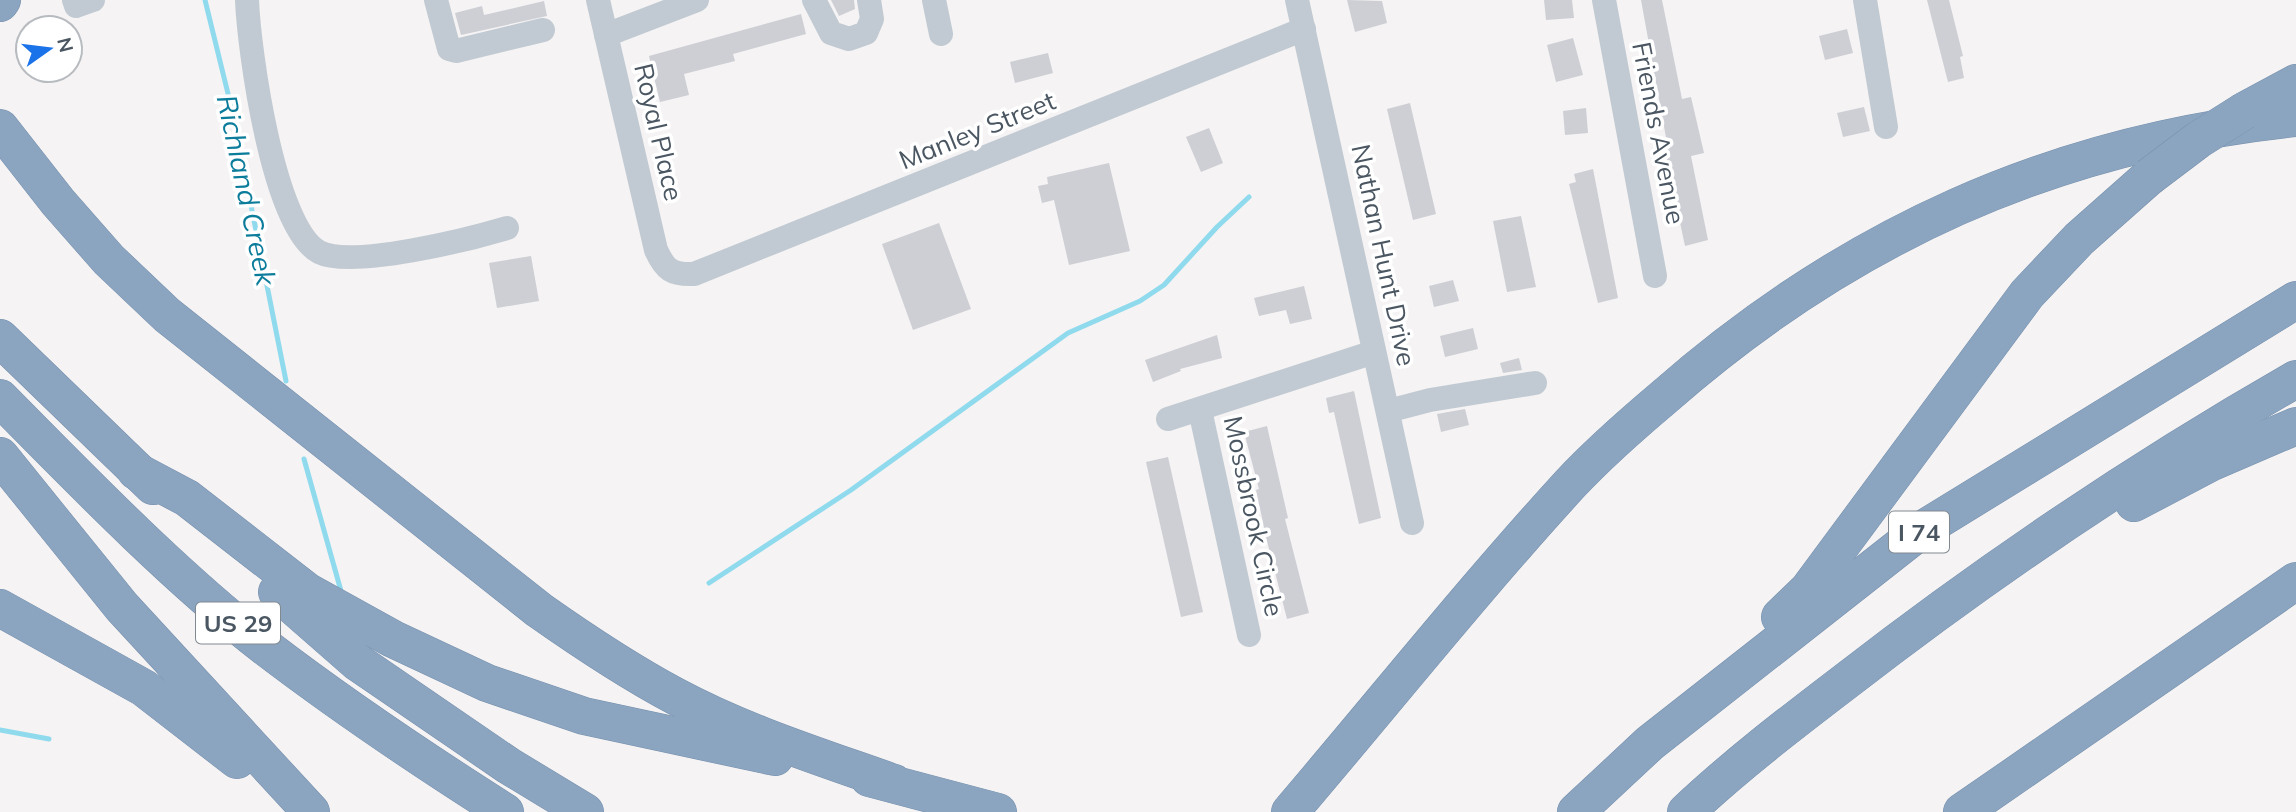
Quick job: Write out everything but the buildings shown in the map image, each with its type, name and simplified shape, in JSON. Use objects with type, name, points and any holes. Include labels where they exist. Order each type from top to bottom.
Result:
[{"type":"highway","points":[[1650,743],[1808,590],[2028,294],[2079,239],[2149,177],[2198,140],[2296,83]]},
{"type":"highway","points":[[1290,812],[1571,483],[1720,348],[1785,300],[1850,259],[1906,230],[2016,182],[2164,140],[2253,122],[2296,118]]},
{"type":"highway","points":[[0,128],[58,202],[109,260],[167,315],[540,610],[596,650],[677,697],[776,740],[894,783]]},
{"type":"highway","name":"I 74","points":[[1576,812],[1650,743],[1920,531],[2296,300]]},
{"type":"highway","name":"US 29","points":[[0,338],[136,471],[357,662],[509,766],[585,812]]},
{"type":"highway","points":[[1686,812],[1727,774],[1898,641],[2053,530],[2174,452],[2296,379]]},
{"type":"highway","name":"US 29","points":[[0,398],[155,550],[262,644],[387,735],[505,812]]},
{"type":"highway","points":[[1898,641],[1960,611],[2143,498],[2212,462],[2296,426]]},
{"type":"highway","points":[[0,456],[122,607],[311,812]]},
{"type":"highway","points":[[136,471],[187,498],[308,592],[393,639],[487,683],[584,716],[894,783],[998,812]]},
{"type":"highway","points":[[1962,812],[2296,581]]},
{"type":"highway","points":[[0,608],[144,688],[300,812]]},
{"type":"street","points":[[74,0],[76,6],[93,0]]},
{"type":"street","points":[[247,0],[252,61],[262,116],[281,185],[295,223],[317,251],[339,257],[438,247],[507,228]]},
{"type":"street","points":[[436,0],[446,46],[456,51],[543,30]]},
{"type":"street","name":"Royal Place","points":[[598,0],[656,250],[663,267],[671,271]]},
{"type":"street","points":[[606,35],[697,0]]},
{"type":"street","points":[[814,0],[831,33],[849,39],[866,33],[872,19],[869,0]]},
{"type":"street","points":[[934,0],[941,34]]},
{"type":"street","name":"Nathan Hunt Drive","points":[[1297,0],[1412,523]]},
{"type":"street","name":"Friends Avenue","points":[[1604,0],[1655,276]]},
{"type":"street","points":[[1865,0],[1886,127]]},
{"type":"street","name":"Manley Street","points":[[671,271],[677,275],[707,270],[1304,29]]},
{"type":"street","points":[[1168,419],[1374,352]]},
{"type":"street","points":[[1388,411],[1430,400],[1535,383]]},
{"type":"street","name":"Mossbrook Circle","points":[[1200,410],[1250,635]]},
{"type":"waterway","name":"Richland Creek","points":[[205,0],[232,110],[286,381]]},
{"type":"waterway","points":[[709,583],[851,490],[1068,333],[1140,301],[1164,285],[1217,227],[1249,197]]},
{"type":"waterway","name":"Richland Creek","points":[[304,459],[341,591]]},
{"type":"waterway","points":[[0,730],[49,739]]}]
